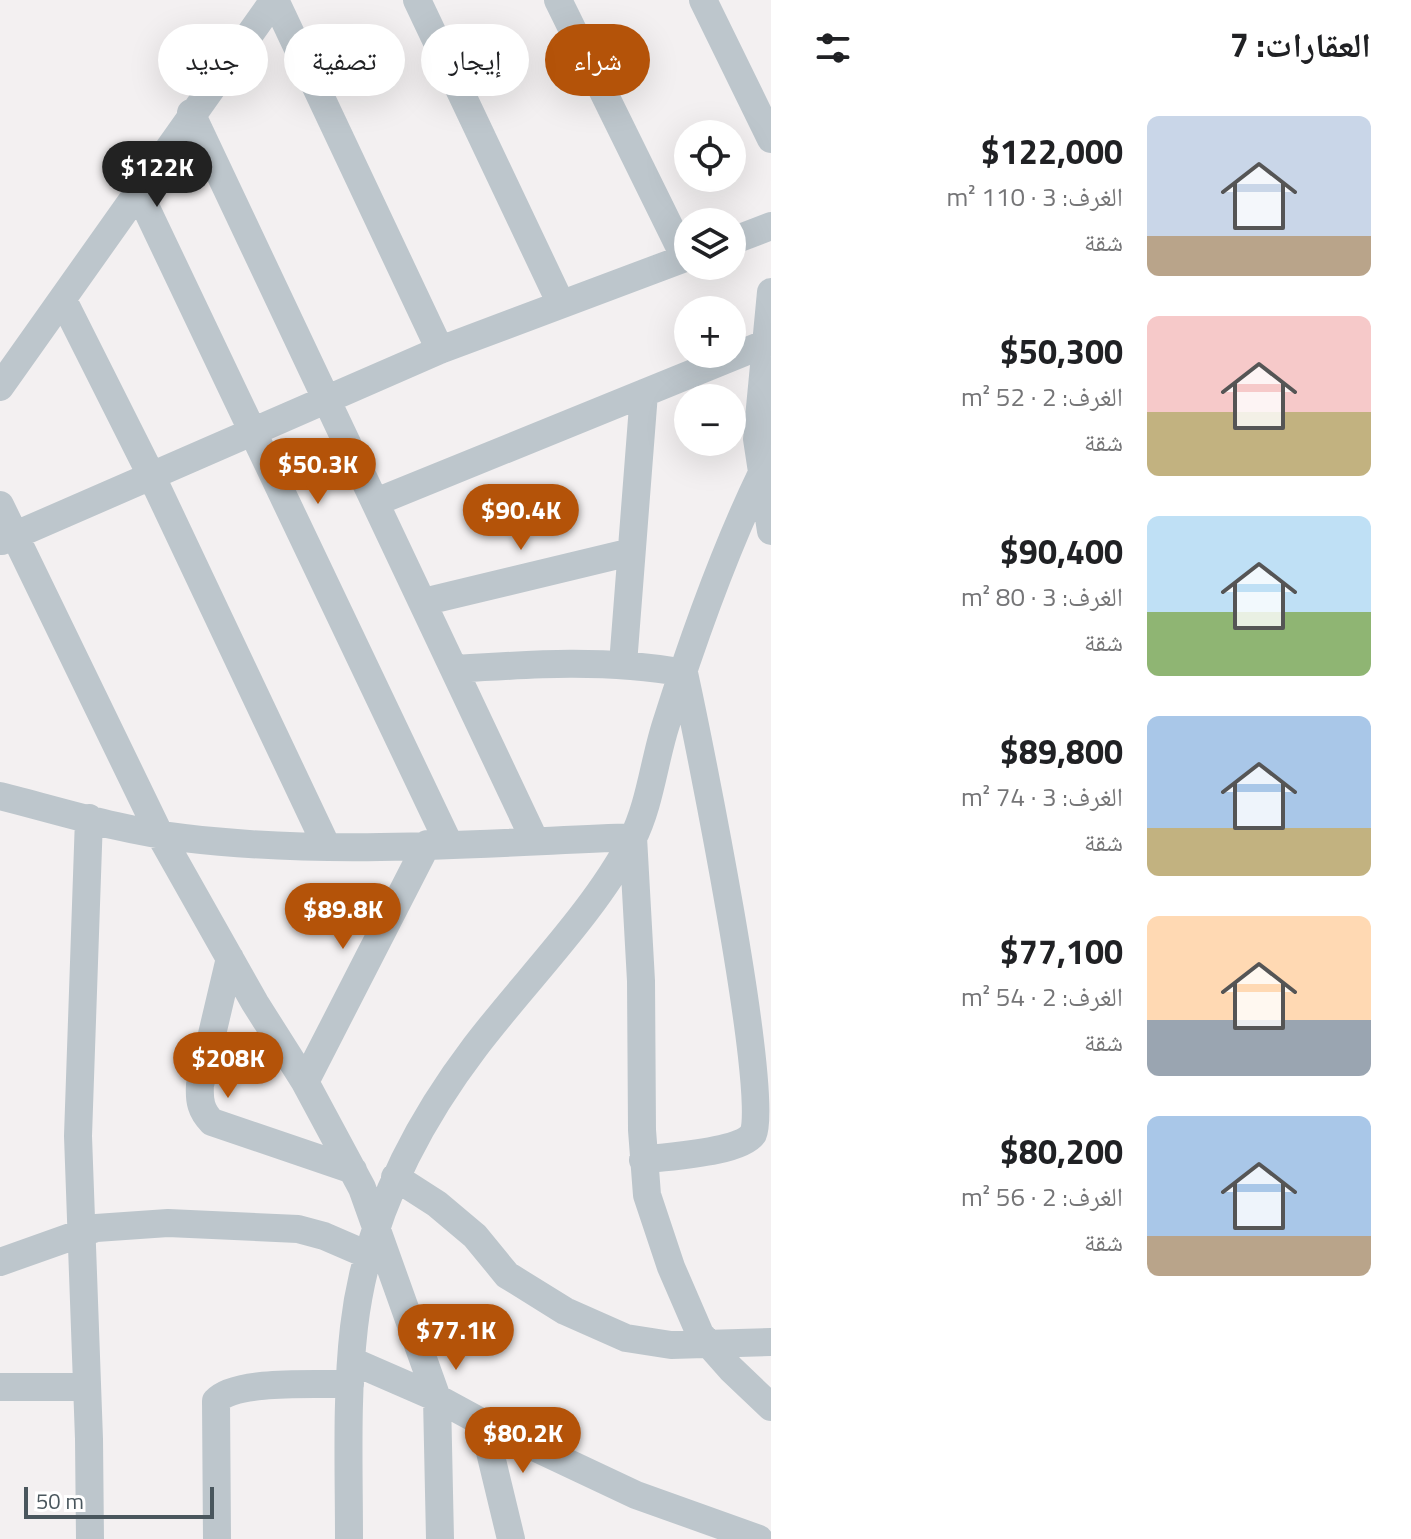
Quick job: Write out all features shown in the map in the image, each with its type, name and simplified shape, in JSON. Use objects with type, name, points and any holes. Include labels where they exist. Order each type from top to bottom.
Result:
[{"type":"street","points":[[0,387],[191,113],[274,0],[440,350]]},
{"type":"street","points":[[417,0],[561,304]]},
{"type":"street","points":[[558,0],[674,232]]},
{"type":"street","points":[[703,0],[771,139]]},
{"type":"street","points":[[191,113],[535,841]]},
{"type":"street","points":[[138,191],[255,433],[438,844]]},
{"type":"street","points":[[746,236],[771,226]]},
{"type":"street","points":[[8,539],[440,350],[674,263]]},
{"type":"street","points":[[771,292],[764,455],[771,531]]},
{"type":"street","points":[[63,300],[152,477],[327,847]]},
{"type":"street","points":[[376,502],[767,343]]},
{"type":"street","points":[[623,664],[644,393]]},
{"type":"street","points":[[349,1539],[354,1328],[377,1223],[416,1136],[473,1050],[610,878],[633,837],[666,724],[764,455]]},
{"type":"street","points":[[0,505],[8,539],[159,833],[305,1082],[353,1170],[377,1223],[437,1398],[440,1539]]},
{"type":"street","points":[[423,602],[631,552]]},
{"type":"street","points":[[455,669],[623,664],[684,673]]},
{"type":"street","points":[[643,1160],[730,1147],[744,1142],[758,1127],[760,1109],[751,1002],[684,673]]},
{"type":"street","points":[[0,796],[195,839],[327,847],[633,837]]},
{"type":"street","points":[[89,818],[78,1136],[90,1539]]},
{"type":"street","points":[[633,837],[641,981],[643,1160],[647,1195],[671,1267],[700,1334],[771,1407]]},
{"type":"street","points":[[305,1082],[438,844]]},
{"type":"street","points":[[230,958],[200,1085],[199,1101],[204,1114],[212,1122],[353,1170]]},
{"type":"street","points":[[395,1177],[437,1204],[475,1236],[507,1275],[565,1311],[626,1338],[671,1345],[771,1342]]},
{"type":"street","points":[[0,1262],[82,1231],[110,1225],[168,1223],[298,1229],[324,1236],[368,1255]]},
{"type":"street","points":[[217,1539],[216,1401],[220,1396],[236,1390],[351,1372],[437,1398],[636,1495],[759,1539]]},
{"type":"street","points":[[0,1387],[87,1387]]},
{"type":"street","points":[[483,1423],[511,1539]]}]
